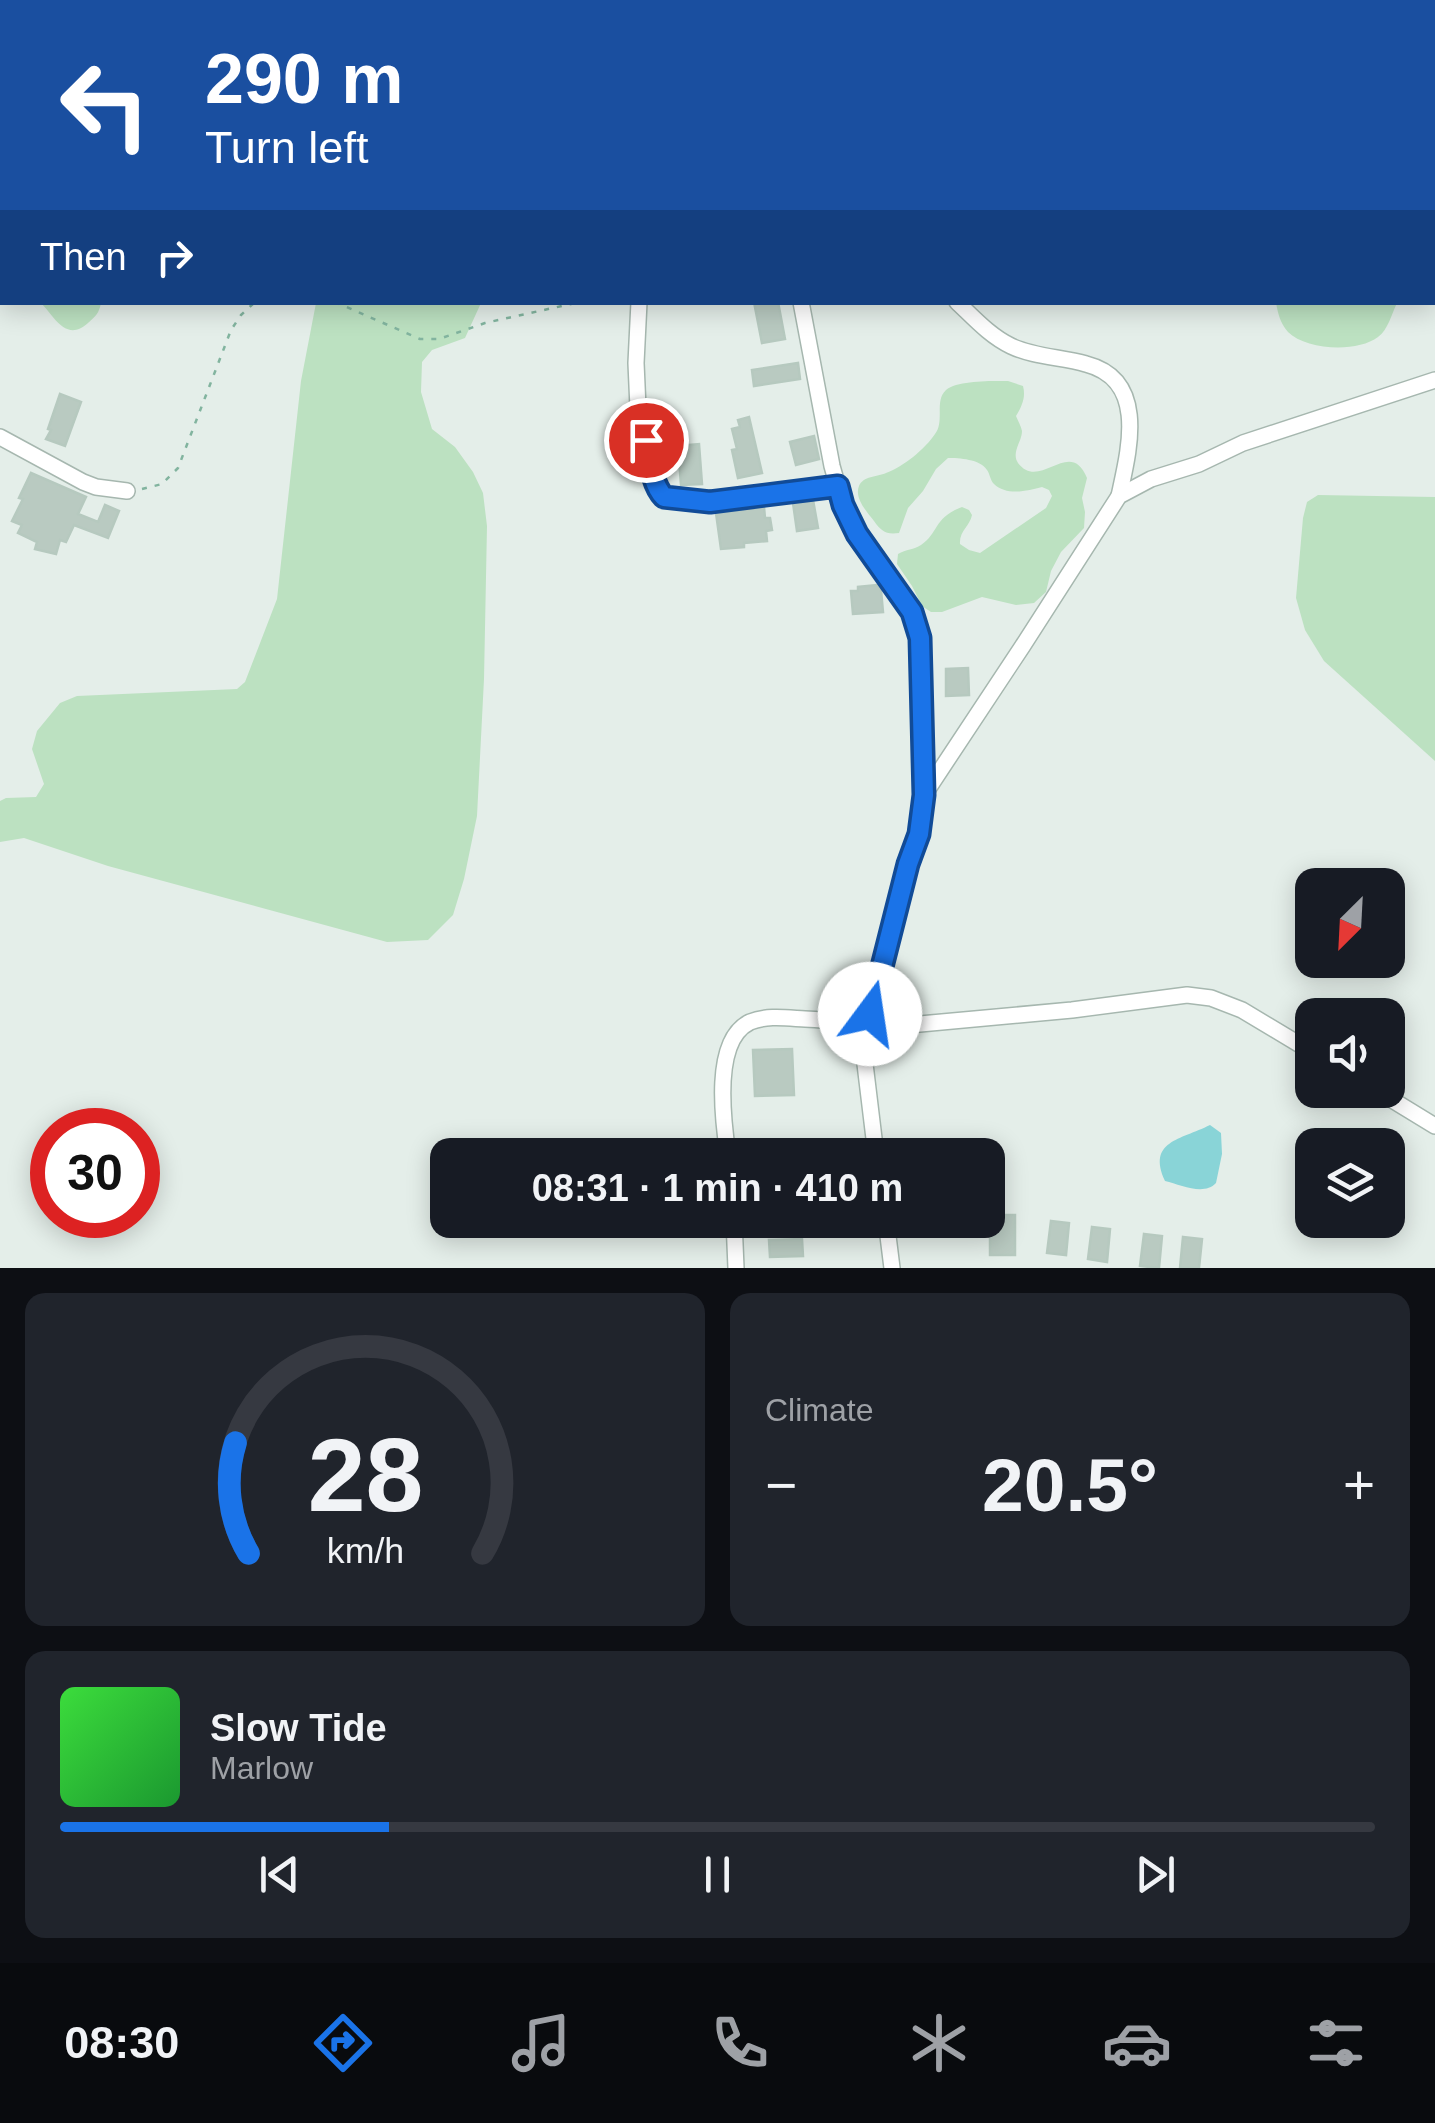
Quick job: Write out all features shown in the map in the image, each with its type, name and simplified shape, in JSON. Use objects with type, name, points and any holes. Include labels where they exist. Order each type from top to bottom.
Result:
[{"type":"street","points":[[638,305],[638,408],[658,492],[664,497],[710,502],[838,486]]},
{"type":"street","points":[[801,305],[843,505],[857,534],[918,625],[924,795],[919,834],[865,1037],[874,1138]]},
{"type":"street","points":[[924,795],[1119,496],[1129,451],[1130,424],[1120,382],[1107,370],[1012,347],[988,332],[960,305]]},
{"type":"street","points":[[1119,496],[1151,479],[1198,464],[1243,443],[1435,380]]},
{"type":"street","points":[[0,437],[83,482],[127,491]]},
{"type":"street","points":[[726,1138],[722,1106],[725,1061],[734,1034],[762,1018],[869,1020],[898,1025],[1072,1010],[1187,995],[1211,998],[1242,1010],[1295,1042]]},
{"type":"street","points":[[1405,1108],[1435,1126]]},
{"type":"street","points":[[735,1238],[736,1268]]},
{"type":"street","points":[[888,1238],[892,1268]]},
{"type":"path","points":[[127,491],[162,484],[178,468],[231,330],[252,305]]},
{"type":"path","points":[[342,305],[420,339],[439,338],[566,305]]},
{"type":"green space","points":[[43,305],[100,305],[93,318],[80,328],[73,330],[61,325]]},
{"type":"green space","points":[[316,305],[480,305],[465,338],[432,350],[422,362],[421,392],[432,429],[455,447],[473,472],[483,493],[487,526],[477,816],[453,915],[428,940],[387,942],[108,866],[24,838],[0,842],[0,801],[36,797],[44,784],[32,749],[37,731],[60,703],[77,696],[237,689],[245,682],[277,599],[301,381]]},
{"type":"green space","points":[[1277,305],[1396,305],[1381,334],[1358,346],[1307,343],[1288,332]]},
{"type":"green space","points":[[1008,381],[1024,390],[1016,416],[1022,431],[1018,463],[1036,472],[1063,462],[1080,466],[1087,478],[1082,498],[1084,528],[1061,552],[1046,592],[1034,603],[1016,605],[982,597],[942,612],[931,612],[922,606],[897,564],[898,554],[921,545],[946,516],[962,507],[972,515],[960,544],[980,553],[1046,508],[1052,496],[1049,490],[1005,490],[994,484],[980,463],[948,458],[908,508],[899,533],[887,533],[860,500],[859,486],[899,466],[926,446],[938,429],[946,390],[967,383]]},
{"type":"green space","points":[[1318,495],[1435,497],[1435,761],[1324,661],[1305,630],[1296,598],[1303,518],[1307,502]]},
{"type":"water","points":[[1210,1125],[1221,1133],[1222,1154],[1216,1183],[1199,1189],[1165,1181],[1160,1157],[1163,1150]]},
{"type":"building","points":[[755,305],[779,305],[785,339],[762,343]]},
{"type":"building","points":[[798,363],[800,379],[754,386],[752,370]]},
{"type":"building","points":[[60,394],[81,402],[65,446],[46,439]]},
{"type":"building","points":[[749,417],[762,473],[738,478],[732,429],[740,427],[738,420]]},
{"type":"building","points":[[814,436],[819,459],[796,465],[790,442]]},
{"type":"building","points":[[699,444],[702,484],[681,485],[678,446]]},
{"type":"building","points":[[31,473],[86,497],[78,514],[98,522],[105,505],[119,511],[108,538],[74,525],[66,542],[60,540],[56,554],[35,549],[37,542],[18,533],[22,525],[12,521]]},
{"type":"building","points":[[813,500],[818,528],[797,531],[793,503]]},
{"type":"building","points":[[764,507],[772,530],[766,531],[767,541],[721,549],[716,513]]},
{"type":"building","points":[[877,585],[883,612],[853,614],[851,591]]},
{"type":"building","points":[[968,668],[969,695],[946,696],[946,669]]},
{"type":"building","points":[[792,1049],[794,1095],[755,1096],[753,1050]]},
{"type":"building","points":[[1005,1215],[1015,1215],[1015,1255],[990,1255],[990,1238],[1005,1238]]},
{"type":"building","points":[[1051,1221],[1069,1223],[1066,1255],[1047,1253]]},
{"type":"building","points":[[1092,1227],[1110,1229],[1107,1262],[1088,1259]]},
{"type":"building","points":[[1144,1234],[1162,1236],[1159,1268],[1140,1266]]},
{"type":"building","points":[[1183,1237],[1202,1239],[1199,1268],[1180,1268]]},
{"type":"building","points":[[802,1239],[803,1256],[770,1257],[769,1240]]},
{"type":"route","points":[[646,440],[658,492],[664,497],[710,502],[838,486],[857,534],[918,625],[924,795],[919,834],[870,1014]]}]
